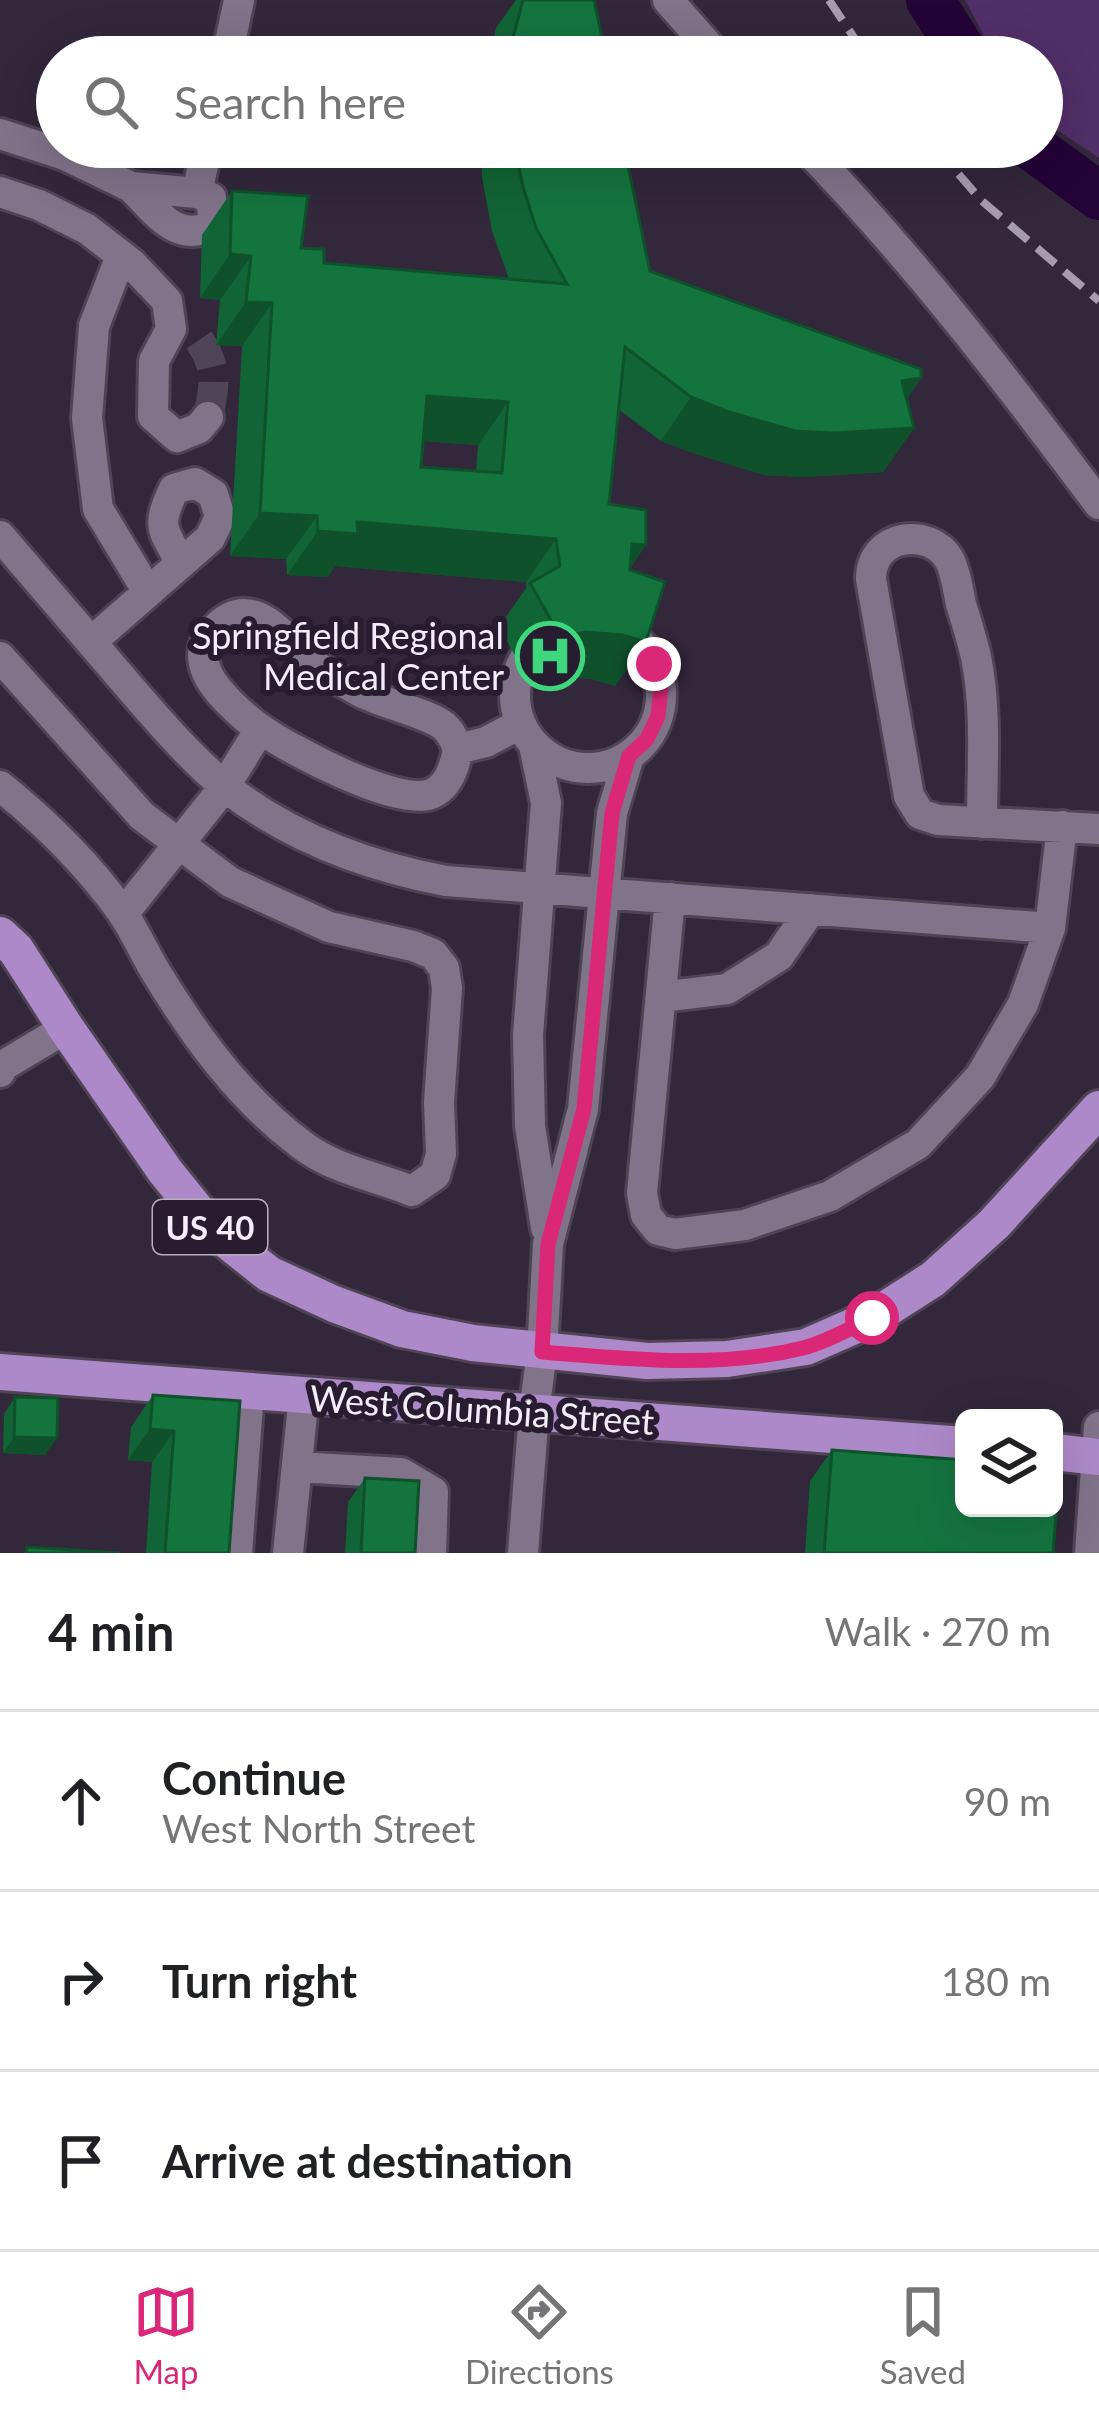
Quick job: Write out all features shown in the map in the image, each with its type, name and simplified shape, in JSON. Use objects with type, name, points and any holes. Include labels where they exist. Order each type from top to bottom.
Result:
[{"type":"main road","name":"US 40","points":[[0,935],[16,950],[165,1172],[211,1228],[269,1274],[334,1304],[401,1329],[472,1343],[647,1361],[727,1359],[806,1347],[872,1318],[933,1279],[994,1223],[1099,1108]]},
{"type":"main road","name":"West Columbia Street","points":[[0,1372],[955,1444]]},
{"type":"main road","points":[[1063,1451],[1098,1447]]},
{"type":"street","points":[[231,36],[239,0]]},
{"type":"street","points":[[668,0],[700,36]]},
{"type":"street","points":[[0,134],[36,146]]},
{"type":"street","points":[[92,168],[131,187],[197,193],[202,168]]},
{"type":"street","points":[[826,168],[860,203],[1036,419],[1099,504]]},
{"type":"street","points":[[0,192],[39,205],[87,230],[122,256],[167,301],[185,334],[154,361],[153,416],[177,437],[199,428],[208,417]]},
{"type":"street","points":[[122,256],[94,326],[87,418],[98,509],[148,592]]},
{"type":"street","points":[[0,536],[156,717],[225,786],[268,817],[332,850],[398,872],[446,881],[1050,928]]},
{"type":"street","points":[[982,823],[983,725],[976,660],[950,560],[938,546],[922,540],[898,541],[880,548],[871,563],[871,579],[909,796],[920,814],[938,820],[982,823],[1062,826],[1099,829]]},
{"type":"street","points":[[91,642],[181,563]]},
{"type":"street","points":[[238,614],[254,614],[317,667],[372,698],[444,726],[458,749],[446,783],[430,795],[410,795],[349,778],[260,729],[214,686],[204,668],[207,638],[220,623],[238,614]]},
{"type":"street","points":[[527,734],[554,760],[580,768],[606,766],[629,756],[653,727],[661,688],[654,664],[640,643],[619,628],[596,622],[570,624],[547,634],[528,652],[514,699],[546,803],[528,1035],[530,1126],[548,1244]]},
{"type":"street","points":[[0,657],[142,816],[230,882],[329,927],[433,954],[444,968],[447,988],[439,1102],[441,1154],[435,1175],[412,1191],[341,1168],[304,1147],[242,1093],[207,1051],[123,914],[78,858],[0,785]]},
{"type":"street","points":[[123,914],[225,786],[260,729]]},
{"type":"street","points":[[458,749],[527,734]]},
{"type":"street","points":[[523,1553],[548,1244],[584,1109],[612,813],[629,756]]},
{"type":"street","points":[[670,898],[643,1193],[646,1215],[658,1230],[675,1234],[745,1225],[830,1196],[918,1144],[980,1076],[1022,1004],[1050,928],[1062,826]]},
{"type":"street","points":[[661,997],[727,988],[779,956],[812,909]]},
{"type":"street","points":[[0,1072],[4,1065],[66,1028]]},
{"type":"street","points":[[237,1553],[249,1391]]},
{"type":"street","points":[[288,1553],[304,1395]]},
{"type":"street","points":[[1090,1553],[1098,1447]]},
{"type":"street","points":[[297,1467],[400,1473],[433,1492],[431,1553]]},
{"type":"shaded area","points":[[965,0],[1099,0],[1099,158],[1063,134],[1063,36],[984,36]]},
{"type":"building","points":[[523,0],[594,0],[602,36],[513,36]]},
{"type":"building","name":"Springfield Regional Medical Center","points":[[519,168],[628,168],[650,271],[921,369],[921,378],[902,381],[914,428],[795,431],[691,397],[625,347],[609,504],[646,510],[646,545],[632,544],[630,570],[665,582],[646,642],[585,632],[561,638],[530,583],[560,566],[556,539],[357,522],[358,534],[318,531],[317,516],[260,513],[272,303],[246,302],[251,256],[230,254],[232,191],[308,196],[301,248],[324,249],[324,263],[567,284],[536,228]],"holes":[[[427,396],[508,402],[502,473],[421,467]]]},
{"type":"building","points":[[153,1395],[240,1401],[229,1553],[165,1553],[174,1431],[150,1429]]},
{"type":"building","points":[[15,1397],[58,1398],[57,1438],[14,1437]]},
{"type":"building","points":[[832,1450],[955,1459],[955,1517],[1056,1517],[1053,1553],[824,1553]]},
{"type":"building","points":[[365,1478],[419,1481],[415,1553],[361,1553]]},
{"type":"building","points":[[27,1547],[120,1553],[26,1553]]},
{"type":"waterway","points":[[930,0],[953,36]]},
{"type":"waterway","points":[[1061,168],[1099,196]]},
{"type":"tunnel","points":[[199,340],[213,377],[208,417]]},
{"type":"railway","points":[[829,0],[853,36]]},
{"type":"railway","points":[[953,168],[982,201],[1099,301]]},
{"type":"place","name":"Springfield Regional Medical Center","points":[[550,656]]},
{"type":"route","points":[[654,664],[661,688],[658,716],[647,739],[629,756],[612,813],[584,1109],[548,1244],[542,1352],[647,1361],[727,1359],[806,1347],[872,1318]]}]
